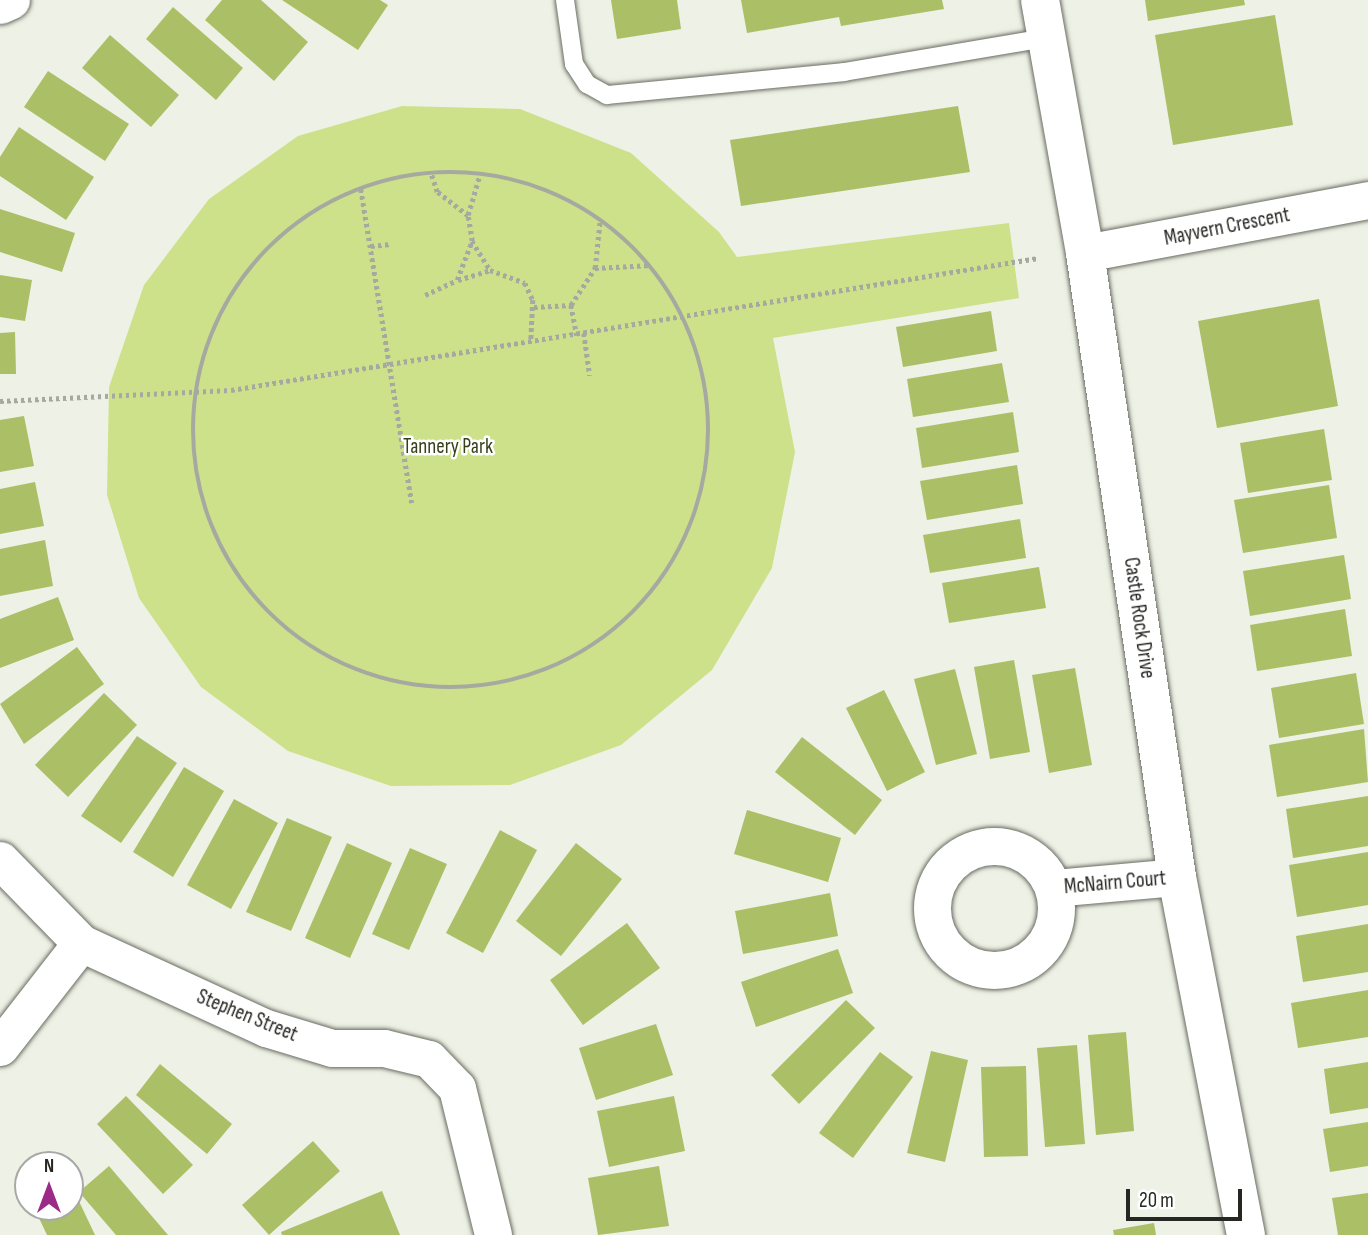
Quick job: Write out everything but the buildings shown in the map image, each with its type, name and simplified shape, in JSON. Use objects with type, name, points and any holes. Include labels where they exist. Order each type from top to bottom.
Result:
[{"type":"street","points":[[0,5],[11,0]]},
{"type":"street","name":"Castle Rock Drive","points":[[1040,0],[1085,253],[1177,877],[1246,1235]]},
{"type":"street","name":"Mayvern Crescent","points":[[1085,253],[1368,200]]},
{"type":"street","name":"Stephen Street","points":[[0,860],[81,943],[266,1028],[332,1048],[384,1048],[429,1059],[457,1088],[493,1235]]},
{"type":"street","name":"McNairn Court","points":[[1054,888],[1177,877]]},
{"type":"street","points":[[0,1046],[81,943]]},
{"type":"lane","points":[[565,0],[574,64],[587,84],[607,95],[844,72],[1046,38]]},
{"type":"path","points":[[431,173],[437,192],[468,216]]},
{"type":"path","points":[[431,173],[501,175],[582,205],[652,265],[694,335],[712,420],[700,506],[662,583],[608,635],[520,681],[434,690],[349,670],[278,625],[225,560],[195,481],[194,388],[216,316],[265,248],[333,198],[431,173]]},
{"type":"path","points":[[480,174],[468,216],[472,241],[489,270]]},
{"type":"path","points":[[361,189],[412,503]]},
{"type":"path","points":[[577,334],[571,305],[595,268],[600,220]]},
{"type":"path","points":[[457,280],[472,241]]},
{"type":"path","points":[[371,246],[390,244]]},
{"type":"path","points":[[0,401],[194,388],[231,390],[1038,258]]},
{"type":"path","points":[[595,268],[652,265]]},
{"type":"path","points":[[425,295],[457,280],[489,270],[525,283],[534,307],[531,342]]},
{"type":"path","points":[[534,307],[571,305]]},
{"type":"path","points":[[583,333],[590,376]]},
{"type":"green space","name":"Tannery Park","points":[[402,106],[520,109],[631,153],[719,232],[737,257],[1009,223],[1019,298],[773,338],[795,452],[772,568],[712,670],[621,745],[510,785],[391,786],[288,751],[201,687],[139,598],[107,495],[109,387],[144,285],[209,199],[298,136]]}]
